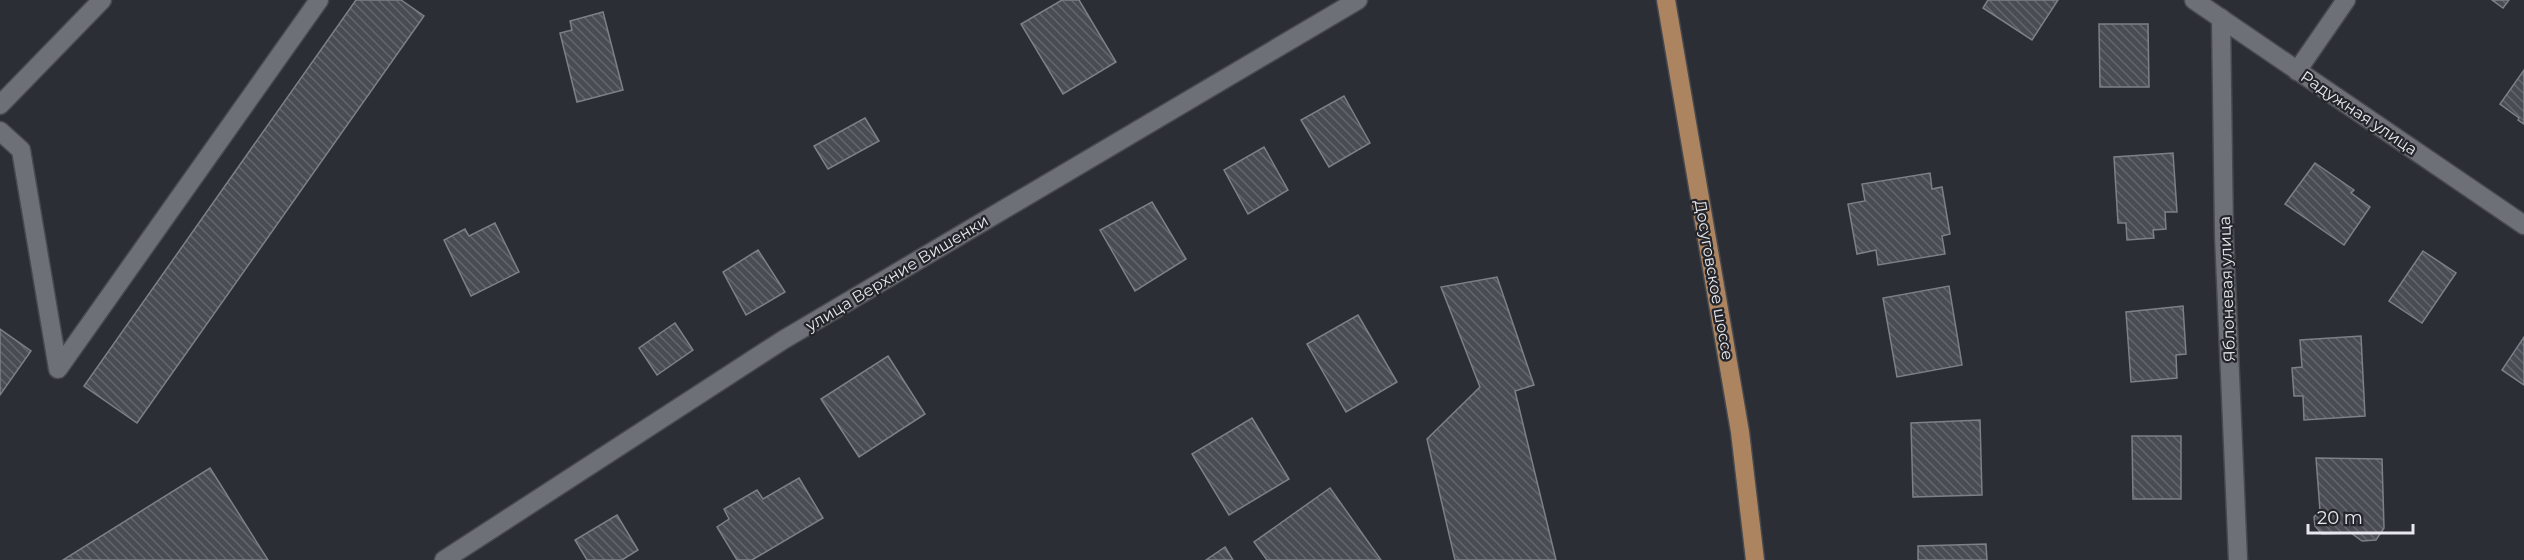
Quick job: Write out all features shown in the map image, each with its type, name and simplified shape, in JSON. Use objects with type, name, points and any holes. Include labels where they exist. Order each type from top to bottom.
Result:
[{"type":"main road","name":"Досуговское шоссе","points":[[1666,0],[1740,432],[1755,560]]},
{"type":"street","points":[[0,105],[102,0]]},
{"type":"street","points":[[0,131],[21,150],[58,369],[319,0]]},
{"type":"street","name":"улица Верхние Вишенки","points":[[444,560],[783,340],[1358,0]]},
{"type":"street","name":"Радужная улица","points":[[2194,0],[2524,225]]},
{"type":"street","points":[[2297,71],[2346,0]]},
{"type":"street","name":"Яблоневая улица","points":[[2221,18],[2224,235],[2238,560]]},
{"type":"building","points":[[356,0],[401,0],[424,16],[137,423],[84,386]]},
{"type":"building","points":[[1062,0],[1079,0],[1116,62],[1063,94],[1021,24]]},
{"type":"building","points":[[1988,0],[2058,0],[2032,40],[1983,8]]},
{"type":"building","points":[[2492,0],[2509,0],[2503,8]]},
{"type":"building","points":[[603,12],[623,90],[577,102],[560,33],[572,30],[570,21]]},
{"type":"building","points":[[2099,24],[2148,24],[2149,87],[2100,87]]},
{"type":"building","points":[[2524,70],[2524,124],[2500,104]]},
{"type":"building","points":[[1344,96],[1370,143],[1329,167],[1301,120]]},
{"type":"building","points":[[865,118],[879,141],[828,169],[814,146]]},
{"type":"building","points":[[1264,147],[1288,190],[1248,214],[1224,170]]},
{"type":"building","points":[[2173,153],[2177,212],[2165,212],[2166,229],[2153,230],[2154,238],[2127,240],[2126,223],[2118,223],[2114,157]]},
{"type":"building","points":[[2315,163],[2354,190],[2351,193],[2370,207],[2344,245],[2285,204]]},
{"type":"building","points":[[1930,173],[1932,189],[1942,187],[1950,234],[1942,236],[1945,254],[1878,265],[1876,250],[1857,254],[1848,204],[1865,201],[1862,184]]},
{"type":"building","points":[[1152,202],[1186,259],[1135,291],[1100,230]]},
{"type":"building","points":[[495,223],[519,272],[471,296],[444,240],[465,229],[469,236]]},
{"type":"building","points":[[758,250],[785,292],[746,315],[723,272]]},
{"type":"building","points":[[2423,251],[2456,273],[2422,323],[2389,301]]},
{"type":"building","points":[[1497,277],[1534,385],[1515,391],[1556,560],[1455,560],[1427,439],[1480,387],[1441,287]]},
{"type":"building","points":[[1949,286],[1962,365],[1897,377],[1883,298]]},
{"type":"building","points":[[2183,306],[2186,354],[2176,355],[2177,378],[2131,382],[2126,312]]},
{"type":"building","points":[[1358,315],[1397,382],[1346,412],[1307,344]]},
{"type":"building","points":[[675,323],[693,350],[657,375],[639,348]]},
{"type":"building","points":[[0,329],[31,351],[0,395]]},
{"type":"building","points":[[2361,336],[2365,416],[2304,420],[2303,396],[2294,396],[2292,368],[2302,367],[2300,340]]},
{"type":"building","points":[[2524,337],[2524,385],[2502,370]]},
{"type":"building","points":[[888,356],[925,414],[859,457],[821,399]]},
{"type":"building","points":[[1252,418],[1289,479],[1229,515],[1192,454]]},
{"type":"building","points":[[1980,420],[1982,495],[1913,497],[1911,423]]},
{"type":"building","points":[[2132,436],[2181,436],[2181,499],[2133,499]]},
{"type":"building","points":[[2316,458],[2382,459],[2384,528],[2376,540],[2362,541],[2351,533],[2322,534],[2315,526],[2314,517],[2320,510]]},
{"type":"building","points":[[210,468],[268,560],[63,560]]},
{"type":"building","points":[[799,478],[823,518],[752,560],[737,560],[717,527],[729,519],[724,509],[757,490],[763,499]]},
{"type":"building","points":[[1330,488],[1381,560],[1267,560],[1254,542]]},
{"type":"building","points":[[617,515],[638,550],[622,560],[587,560],[575,540]]},
{"type":"building","points":[[1986,544],[1987,560],[1918,560],[1918,546]]},
{"type":"building","points":[[1225,547],[1233,560],[1206,560]]}]
